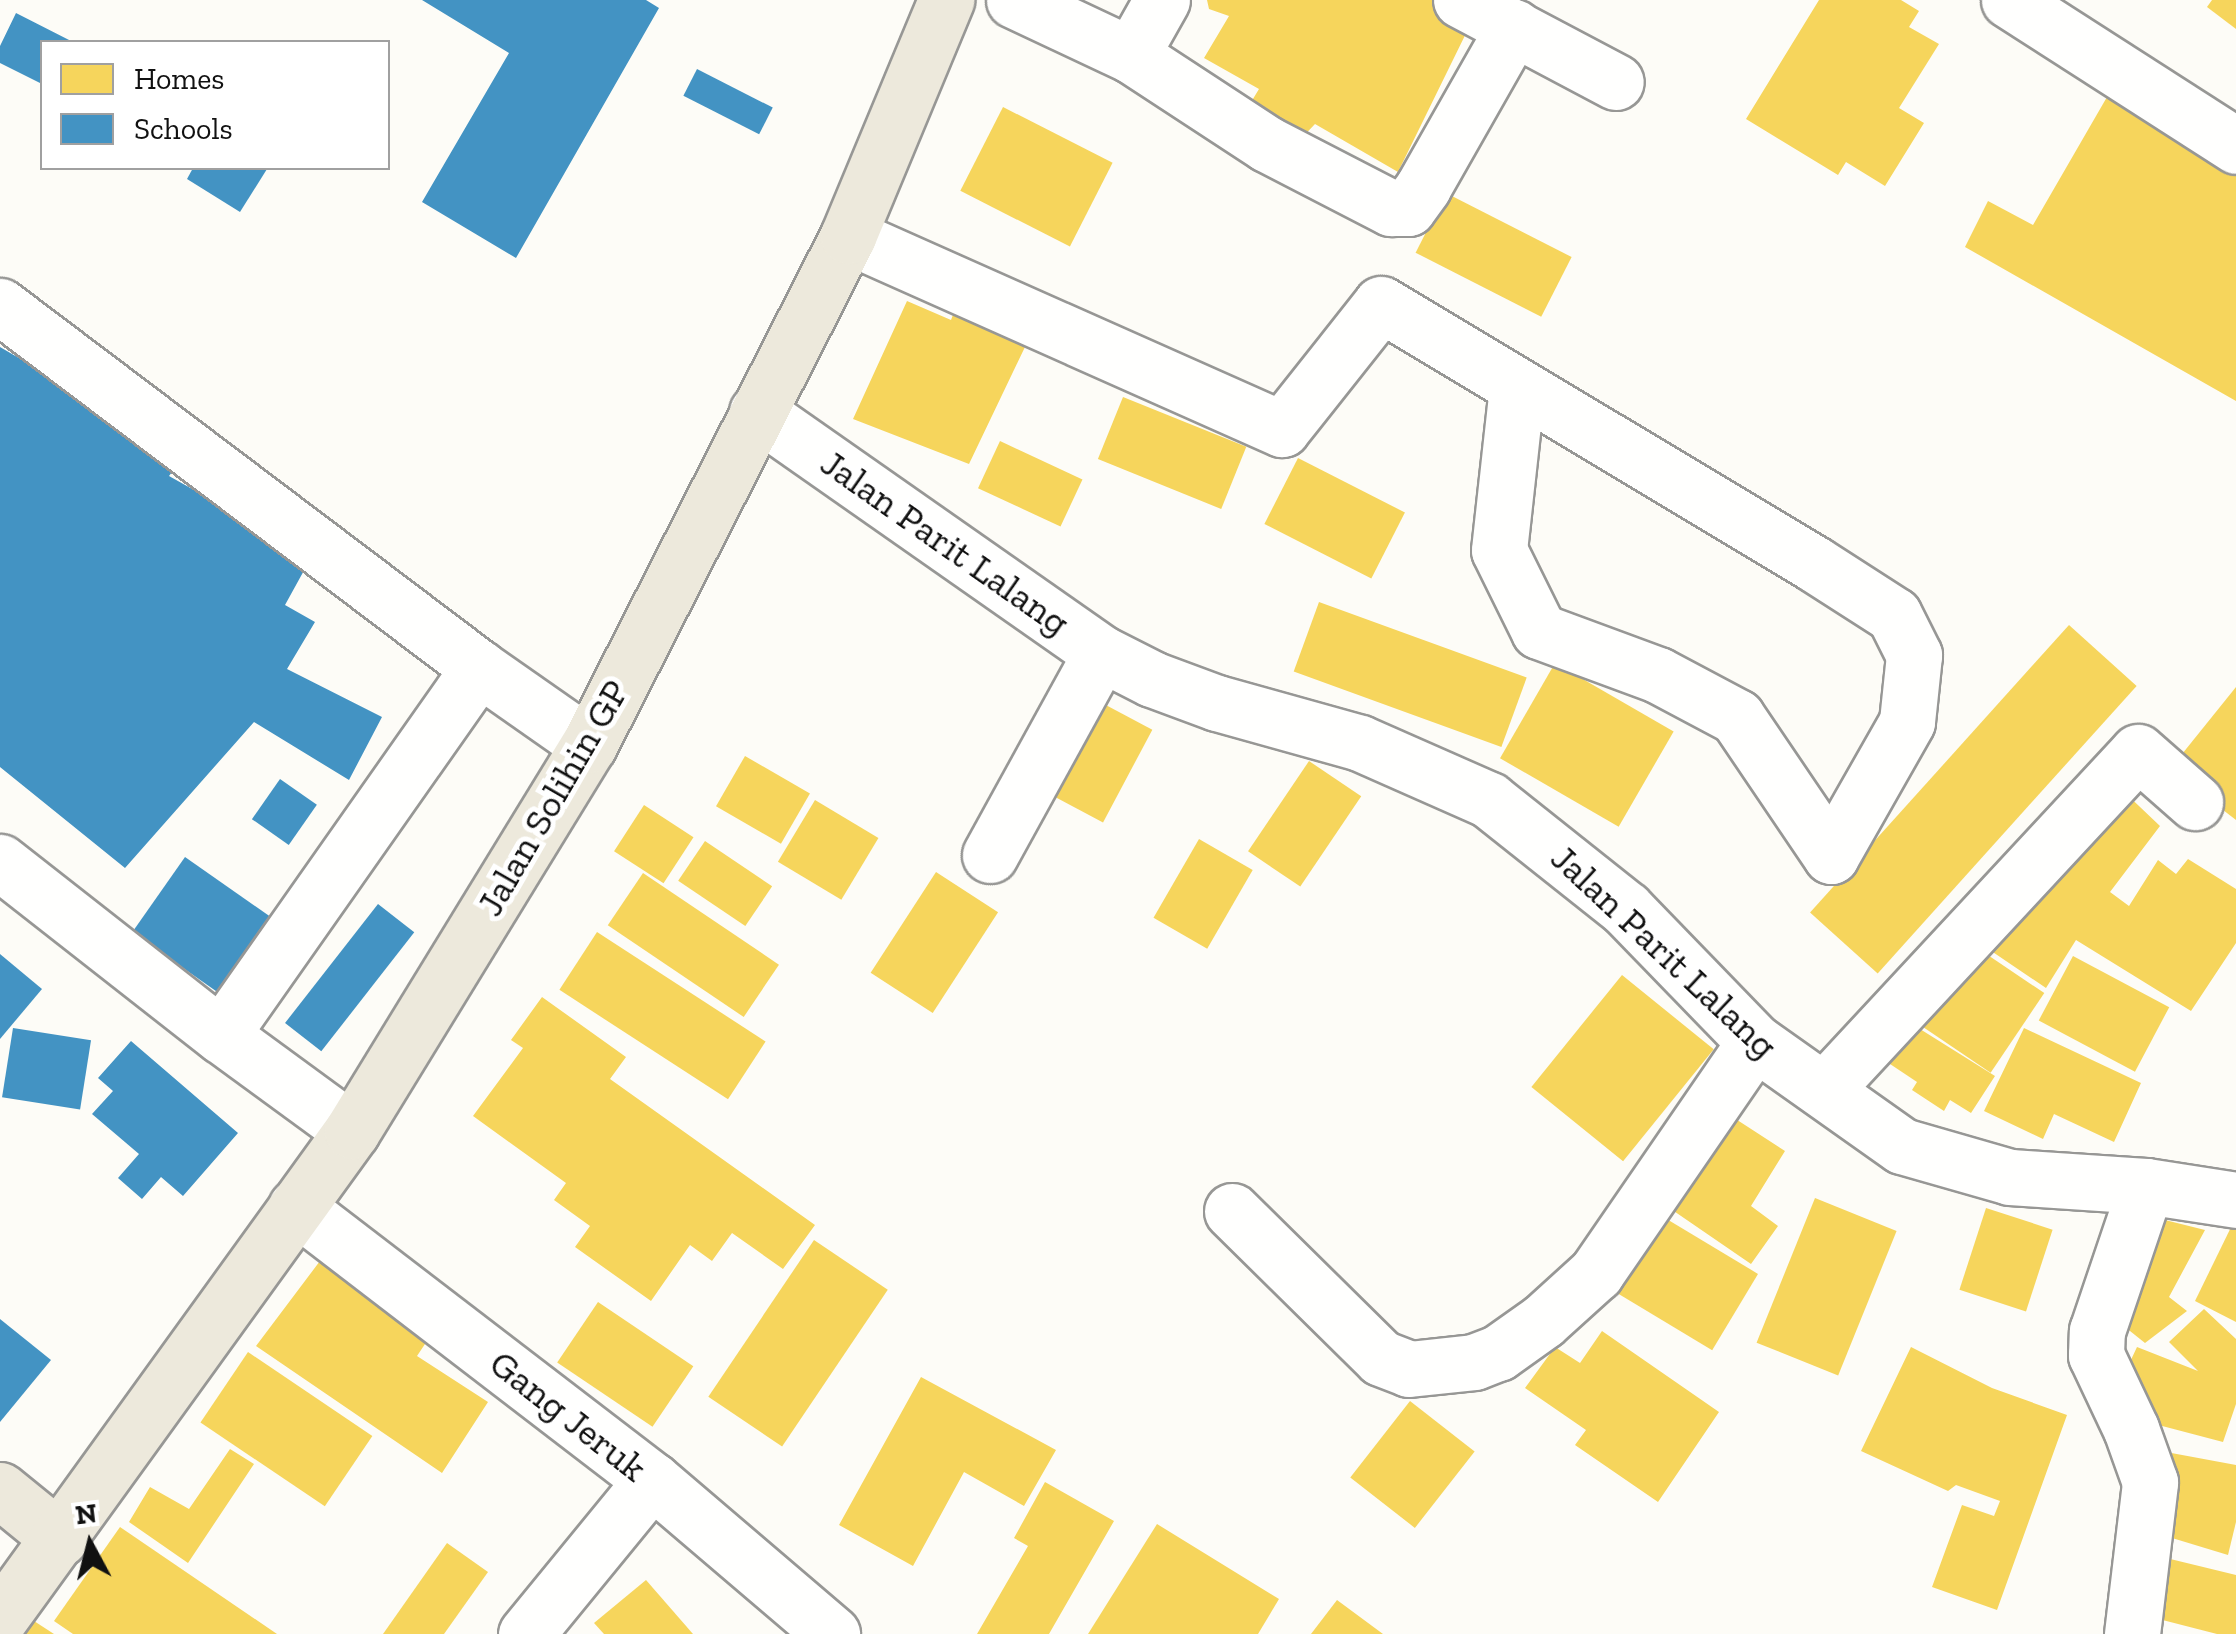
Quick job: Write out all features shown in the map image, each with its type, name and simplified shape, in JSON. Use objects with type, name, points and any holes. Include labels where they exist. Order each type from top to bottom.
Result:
[{"type":"main road","name":"Jalan Solihin GP","points":[[0,1618],[352,1131],[589,745],[848,236],[946,0]]},
{"type":"main road","points":[[0,1490],[60,1539]]},
{"type":"street","points":[[1014,0],[1131,55],[1267,144],[1391,208],[1408,208],[1514,28]]},
{"type":"street","points":[[1131,55],[1162,0]]},
{"type":"street","points":[[1462,0],[1616,82]]},
{"type":"street","points":[[2014,1],[2236,146]]},
{"type":"street","points":[[848,236],[1282,429],[1382,304],[1894,614],[1908,635],[1915,674],[1907,722],[1831,856],[1737,717],[1658,675],[1539,631],[1500,550],[1516,386]]},
{"type":"street","points":[[0,306],[479,668],[589,745]]},
{"type":"street","name":"Jalan Parit Lalang","points":[[757,412],[1101,653],[1152,679],[1216,702],[1360,743],[1489,800],[1626,909],[1755,1042],[1902,1146],[2010,1177],[2146,1186],[2236,1200]]},
{"type":"street","points":[[990,855],[1101,653]]},
{"type":"street","points":[[221,1036],[479,668]]},
{"type":"street","points":[[1824,1090],[2138,752],[2196,802]]},
{"type":"street","points":[[0,862],[221,1036],[352,1131]]},
{"type":"street","points":[[1232,1211],[1381,1358],[1409,1370],[1474,1362],[1498,1352],[1543,1321],[1596,1273],[1755,1042]]},
{"type":"street","points":[[2132,1634],[2150,1482],[2132,1429],[2096,1355],[2097,1331],[2146,1186]]},
{"type":"street","name":"Gang Jeruk","points":[[296,1207],[652,1480],[832,1634]]},
{"type":"street","points":[[526,1634],[652,1480]]},
{"type":"building: Homes","points":[[1207,0],[1447,0],[1475,15],[1398,172],[1315,124],[1294,146],[1242,117],[1259,89],[1204,58],[1229,16],[1209,9]]},
{"type":"building: Homes","points":[[1819,0],[1901,0],[1919,11],[1909,27],[1939,44],[1899,108],[1924,123],[1885,186],[1846,162],[1838,175],[1746,119]]},
{"type":"building: Homes","points":[[2212,0],[2236,0],[2236,29],[2207,7]]},
{"type":"building: Homes","points":[[2107,97],[2236,166],[2236,401],[1965,247],[1988,201],[2033,225]]},
{"type":"building: Homes","points":[[1003,107],[1113,163],[1070,247],[960,191]]},
{"type":"building: Homes","points":[[1446,193],[1572,257],[1541,317],[1416,253]]},
{"type":"building: Homes","points":[[962,291],[1036,324],[969,464],[853,419],[907,301],[951,320]]},
{"type":"building: Homes","points":[[1123,397],[1246,447],[1221,509],[1098,459]]},
{"type":"building: Homes","points":[[1000,441],[1082,479],[1060,527],[978,488]]},
{"type":"building: Homes","points":[[1298,458],[1405,512],[1371,578],[1264,524]]},
{"type":"building: Homes","points":[[1319,602],[1527,678],[1501,747],[1294,672]]},
{"type":"building: Homes","points":[[2069,625],[2137,686],[1878,973],[1810,913]]},
{"type":"building: Homes","points":[[1555,663],[1674,732],[1619,827],[1500,758]]},
{"type":"building: Homes","points":[[2236,687],[2236,820],[2170,769]]},
{"type":"building: Homes","points":[[1087,695],[1152,730],[1103,822],[1038,788]]},
{"type":"building: Homes","points":[[745,756],[810,794],[781,844],[716,806]]},
{"type":"building: Homes","points":[[1309,761],[1361,796],[1300,887],[1248,851]]},
{"type":"building: Homes","points":[[2119,787],[2160,826],[2110,892],[2129,906],[2158,860],[2176,874],[2188,859],[2236,889],[2236,943],[2191,1011],[2076,940],[2046,988],[1978,942]]},
{"type":"building: Homes","points":[[815,800],[878,838],[841,900],[778,862]]},
{"type":"building: Homes","points":[[644,805],[693,837],[664,883],[614,851]]},
{"type":"building: Homes","points":[[1199,839],[1253,870],[1207,949],[1154,918]]},
{"type":"building: Homes","points":[[705,841],[772,886],[745,926],[678,881]]},
{"type":"building: Homes","points":[[936,872],[998,912],[933,1013],[871,973]]},
{"type":"building: Homes","points":[[643,873],[779,965],[744,1017],[608,925]]},
{"type":"building: Homes","points":[[597,932],[766,1041],[728,1099],[559,990]]},
{"type":"building: Homes","points":[[1973,945],[2044,993],[1991,1073],[1919,1025]]},
{"type":"building: Homes","points":[[2073,956],[2169,1007],[2135,1072],[2039,1020]]},
{"type":"building: Homes","points":[[1622,975],[1714,1049],[1623,1161],[1531,1087]]},
{"type":"building: Homes","points":[[542,997],[626,1057],[610,1079],[815,1225],[783,1269],[732,1233],[712,1261],[690,1245],[651,1301],[575,1247],[590,1226],[554,1200],[566,1183],[473,1116],[523,1048],[511,1040]]},
{"type":"building: Homes","points":[[1912,1024],[1995,1076],[1971,1113],[1950,1100],[1944,1111],[1912,1090],[1917,1082],[1887,1062]]},
{"type":"building: Homes","points":[[2024,1028],[2141,1083],[2114,1142],[2054,1114],[2043,1139],[1984,1111]]},
{"type":"building: Homes","points":[[1728,1114],[1785,1151],[1751,1206],[1778,1226],[1751,1264],[1665,1205]]},
{"type":"building: Homes","points":[[1815,1198],[1897,1231],[1838,1376],[1757,1343]]},
{"type":"building: Homes","points":[[1986,1208],[2053,1230],[2026,1311],[1959,1290]]},
{"type":"building: Homes","points":[[1650,1209],[1758,1274],[1712,1350],[1604,1285]]},
{"type":"building: Homes","points":[[2141,1214],[2205,1230],[2169,1297],[2187,1311],[2145,1343],[2110,1315]]},
{"type":"building: Homes","points":[[2236,1217],[2236,1322],[2195,1301]]},
{"type":"building: Homes","points":[[814,1240],[888,1290],[782,1446],[708,1397]]},
{"type":"building: Homes","points":[[329,1249],[437,1326],[417,1356],[488,1402],[442,1473],[256,1346]]},
{"type":"building: Homes","points":[[598,1302],[693,1366],[653,1427],[557,1363]]},
{"type":"building: Homes","points":[[2204,1309],[2236,1339],[2236,1404],[2223,1442],[2128,1417],[2115,1394],[2137,1347],[2198,1371],[2169,1342]]},
{"type":"building: Homes","points":[[1602,1331],[1719,1412],[1658,1502],[1575,1445],[1586,1430],[1525,1388],[1555,1347],[1580,1363]]},
{"type":"building: Homes","points":[[1911,1347],[1992,1388],[2067,1415],[1997,1610],[1932,1587],[1962,1505],[1994,1516],[2000,1501],[1956,1485],[1948,1491],[1861,1451]]},
{"type":"building: Homes","points":[[248,1352],[372,1436],[325,1506],[200,1422]]},
{"type":"building: Homes","points":[[921,1377],[1056,1450],[1024,1506],[964,1472],[913,1566],[839,1525]]},
{"type":"building: Homes","points":[[1410,1401],[1475,1451],[1415,1528],[1350,1477]]},
{"type":"building: Homes","points":[[230,1449],[254,1464],[188,1563],[129,1522],[150,1487],[189,1509]]},
{"type":"building: Homes","points":[[2166,1452],[2236,1465],[2236,1522],[2228,1555],[2149,1531]]},
{"type":"building: Homes","points":[[1045,1482],[1114,1521],[1049,1634],[977,1634],[1028,1546],[1014,1538]]},
{"type":"building: Homes","points":[[1157,1524],[1279,1599],[1258,1634],[1088,1634]]},
{"type":"building: Homes","points":[[120,1527],[277,1634],[73,1634],[54,1621]]},
{"type":"building: Homes","points":[[447,1543],[488,1572],[444,1634],[383,1634]]},
{"type":"building: Homes","points":[[2158,1556],[2236,1575],[2236,1634],[2217,1634],[2143,1615]]},
{"type":"building: Homes","points":[[646,1580],[693,1634],[604,1634],[594,1623]]},
{"type":"building: Homes","points":[[1337,1600],[1383,1634],[1311,1634]]},
{"type":"building: Homes","points":[[34,1621],[54,1634],[25,1634]]},
{"type":"building: Schools","points":[[422,0],[646,0],[659,8],[516,258],[422,202],[509,53]]},
{"type":"building: Schools","points":[[16,13],[69,40],[40,40],[40,83],[0,63],[0,46]]},
{"type":"building: Schools","points":[[697,69],[773,108],[759,134],[683,96]]},
{"type":"building: Schools","points":[[192,170],[266,170],[240,212],[187,179]]},
{"type":"building: Schools","points":[[0,347],[185,455],[169,476],[312,556],[285,605],[315,622],[287,669],[382,717],[349,780],[254,722],[125,868],[0,767]]},
{"type":"building: Schools","points":[[280,779],[317,805],[289,845],[252,819]]},
{"type":"building: Schools","points":[[185,857],[269,916],[217,991],[132,932]]},
{"type":"building: Schools","points":[[378,904],[414,932],[321,1051],[285,1023]]},
{"type":"building: Schools","points":[[0,954],[42,989],[0,1039]]},
{"type":"building: Schools","points":[[13,1028],[91,1040],[80,1109],[2,1097]]},
{"type":"building: Schools","points":[[131,1041],[238,1133],[183,1196],[161,1177],[142,1199],[118,1178],[139,1154],[92,1114],[113,1091],[98,1078]]},
{"type":"building: Schools","points":[[0,1319],[51,1360],[0,1422]]}]
